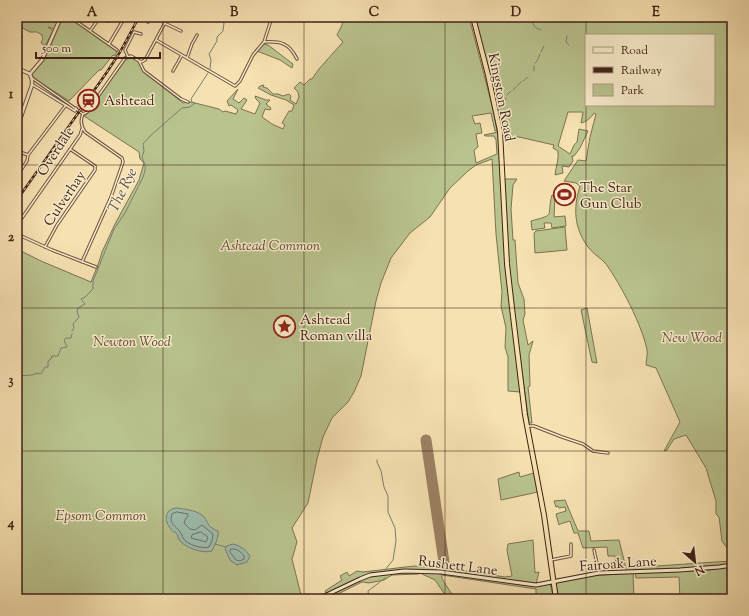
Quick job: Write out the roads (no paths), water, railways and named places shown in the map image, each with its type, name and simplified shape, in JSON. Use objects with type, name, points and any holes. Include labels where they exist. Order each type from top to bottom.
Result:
[{"type":"highway","name":"Kingston Road","points":[[473,17],[488,75],[500,131],[507,264],[512,308],[527,426],[544,515],[556,599]]},
{"type":"main road","name":"Fairoak Lane","points":[[553,582],[599,573],[688,570],[732,565]]},
{"type":"main road","name":"Rushett Lane","points":[[318,599],[370,575],[404,570],[442,572],[531,584],[553,582]]},
{"type":"street","points":[[30,74],[42,60],[61,17]]},
{"type":"street","points":[[70,17],[117,50]]},
{"type":"street","points":[[90,31],[101,17],[108,21]]},
{"type":"street","points":[[110,44],[125,17]]},
{"type":"street","points":[[148,22],[151,17]]},
{"type":"street","points":[[141,34],[134,32],[125,50],[128,56],[140,61],[146,60],[168,17]]},
{"type":"street","points":[[156,40],[230,84],[236,86],[253,55],[264,42],[272,17]]},
{"type":"street","points":[[164,23],[181,31]]},
{"type":"street","points":[[17,35],[21,37]]},
{"type":"street","points":[[187,58],[197,35]]},
{"type":"street","points":[[264,42],[276,42],[288,46],[297,59]]},
{"type":"street","points":[[173,71],[182,55]]},
{"type":"street","points":[[32,78],[76,108],[82,114],[87,112],[124,59],[128,56]]},
{"type":"street","points":[[140,61],[144,71],[181,99],[188,102]]},
{"type":"street","points":[[17,68],[30,74],[32,78],[32,83],[17,128]]},
{"type":"street","points":[[32,83],[37,81]]},
{"type":"street","points":[[32,83],[75,111],[76,108]]},
{"type":"street","points":[[17,176],[26,162],[28,155],[66,105]]},
{"type":"street","name":"Overdale","points":[[17,225],[81,133],[82,114]]},
{"type":"street","points":[[17,115],[21,117]]},
{"type":"street","points":[[82,128],[122,158],[123,162],[111,197],[82,262]]},
{"type":"street","points":[[81,133],[86,132]]},
{"type":"street","name":"Culverhay","points":[[45,247],[57,225],[96,169],[95,166],[70,149]]},
{"type":"street","points":[[17,152],[28,155]]},
{"type":"street","points":[[17,234],[45,247],[96,267]]},
{"type":"street","points":[[527,426],[534,426],[583,444],[593,451],[608,453]]},
{"type":"street","points":[[551,560],[571,556],[571,544]]},
{"type":"street","points":[[594,550],[599,573]]},
{"type":"water","points":[[176,508],[199,513],[211,527],[218,531],[212,551],[204,552],[195,550],[186,546],[180,541],[177,534],[167,523],[166,519],[167,513]]},
{"type":"water","points":[[233,544],[241,547],[250,556],[247,562],[237,565],[230,560],[225,549],[227,546]]},
{"type":"waterway","name":"The Rye","points":[[210,69],[211,60],[209,54],[217,41],[217,37],[223,31],[224,23],[221,17]]},
{"type":"waterway","points":[[532,22],[535,27]]},
{"type":"waterway","points":[[536,28],[541,30]]},
{"type":"waterway","points":[[567,36],[566,42],[569,45]]},
{"type":"waterway","points":[[541,52],[544,46]]},
{"type":"waterway","points":[[535,63],[540,54]]},
{"type":"waterway","points":[[534,66],[534,71]]},
{"type":"waterway","name":"The Rye","points":[[72,331],[74,328],[73,324],[79,317],[77,312],[78,308],[85,304],[81,299],[93,289],[93,281],[114,229],[125,213],[143,177],[145,168],[142,157],[144,151],[143,144],[182,108],[190,107],[195,103],[192,102],[191,99],[208,73]]},
{"type":"waterway","points":[[523,81],[528,77]]},
{"type":"waterway","points":[[517,86],[521,82]]},
{"type":"waterway","points":[[513,90],[516,87]]},
{"type":"waterway","points":[[507,95],[511,91]]},
{"type":"waterway","points":[[500,109],[506,98]]},
{"type":"waterway","name":"The Rye","points":[[17,376],[38,373],[41,374],[45,367],[48,367],[48,361],[52,356],[58,356],[61,348],[67,347],[64,340],[66,338],[71,338],[72,334]]},
{"type":"waterway","points":[[377,460],[388,496],[388,512],[395,528],[396,541],[393,560],[385,570]]},
{"type":"waterway","points":[[215,544],[226,547]]},
{"type":"waterway","points":[[369,599],[368,591],[385,578]]},
{"type":"railway","points":[[17,200],[107,72],[139,17]]},
{"type":"place","name":"Ashtead","points":[[88,100]]},
{"type":"place","name":"The Star Gun Club","points":[[564,195]]},
{"type":"place","name":"Ashtead Roman villa","points":[[284,327]]},
{"type":"park label","name":"Ashtead Common","points":[[270,245]]},
{"type":"park label","name":"New Wood","points":[[692,337]]},
{"type":"park label","name":"Newton Wood","points":[[132,341]]},
{"type":"park label","name":"Epsom Common","points":[[101,515]]}]
